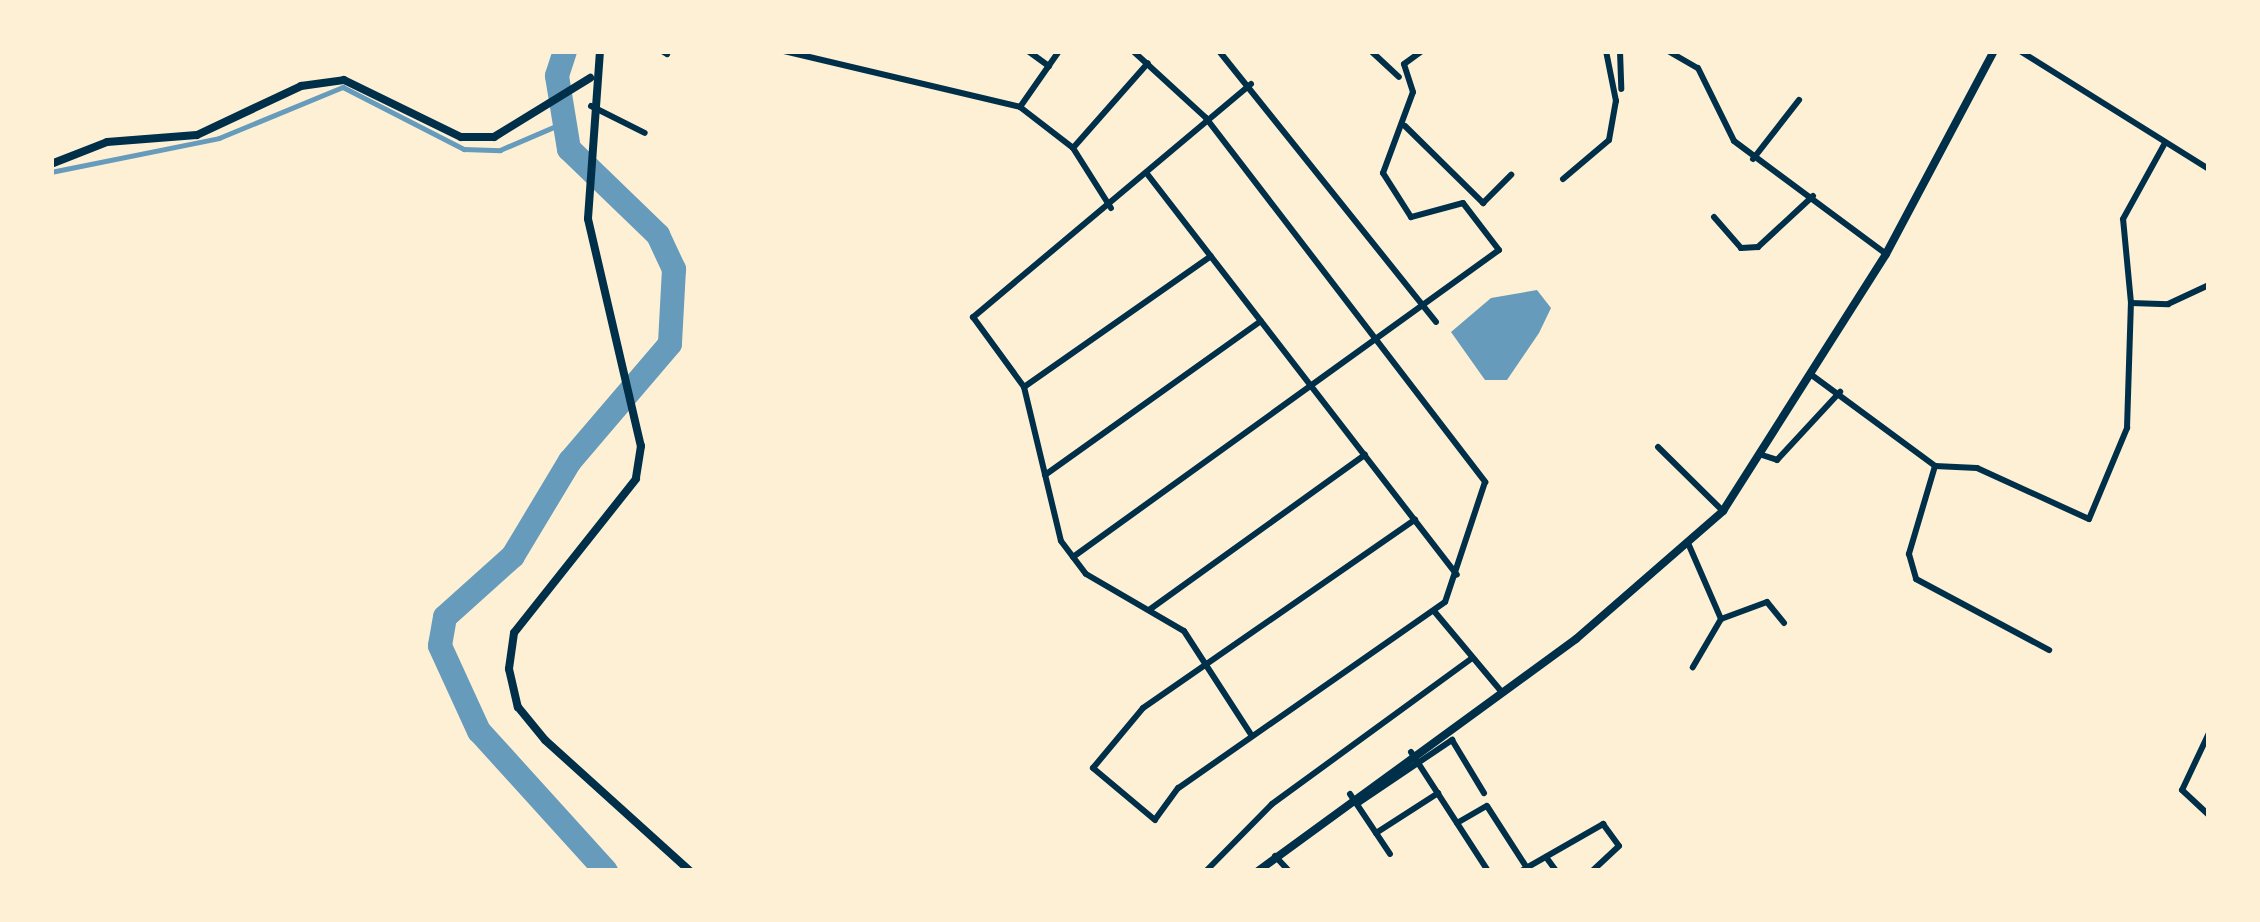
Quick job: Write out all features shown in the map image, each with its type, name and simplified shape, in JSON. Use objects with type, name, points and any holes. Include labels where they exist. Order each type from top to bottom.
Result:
[{"type":"street","points":[[600,51],[590,78],[587,173],[636,411],[635,478],[514,633],[508,669],[518,706],[545,740],[690,871]]},
{"type":"street","points":[[784,51],[1020,107],[1073,148],[1111,208]]},
{"type":"street","points":[[1028,51],[1049,66]]},
{"type":"street","points":[[1020,107],[1059,51]]},
{"type":"street","points":[[1133,51],[1208,122],[1485,482],[1457,575],[1433,610],[1178,788],[1154,820],[1093,768],[1143,708],[1415,520]]},
{"type":"street","points":[[1219,51],[1251,84],[1436,322]]},
{"type":"street","points":[[1073,556],[1499,250],[1463,203],[1421,221],[1396,200],[1383,173],[1405,126],[1413,92],[1371,51]]},
{"type":"street","points":[[1400,77],[1422,51]]},
{"type":"street","points":[[1563,179],[1609,140],[1616,101],[1606,51]]},
{"type":"street","points":[[1620,51],[1621,88]]},
{"type":"street","points":[[1668,51],[1698,68],[1753,159],[1813,196],[1886,254]]},
{"type":"street","points":[[1258,871],[1350,794],[1501,691],[1723,511],[1813,376],[1886,254],[1994,51]]},
{"type":"street","points":[[2020,51],[2209,170]]},
{"type":"street","points":[[1073,148],[1148,63]]},
{"type":"street","points":[[51,164],[107,142],[197,135],[301,86],[377,89],[461,137],[494,136],[590,78]]},
{"type":"street","points":[[1251,84],[1111,208],[973,317],[1024,387],[1045,475],[1073,556],[1184,631],[1252,736]]},
{"type":"street","points":[[1753,159],[1799,100]]},
{"type":"street","points":[[591,106],[645,133]]},
{"type":"street","points":[[1405,126],[1483,203],[1511,175]]},
{"type":"street","points":[[1813,376],[1935,466],[1977,468],[2089,519],[2127,428],[2131,303],[2123,219],[2165,143]]},
{"type":"street","points":[[1148,175],[1457,575]]},
{"type":"street","points":[[1714,217],[1741,248],[1758,248],[1813,196]]},
{"type":"street","points":[[1024,387],[1210,256]]},
{"type":"street","points":[[2131,303],[2168,304],[2209,285]]},
{"type":"street","points":[[1045,475],[1261,321]]},
{"type":"street","points":[[1762,454],[1777,460],[1840,392]]},
{"type":"street","points":[[1658,447],[1723,511]]},
{"type":"street","points":[[1149,610],[1365,455]]},
{"type":"street","points":[[1935,466],[1909,554],[1916,579],[2049,650]]},
{"type":"street","points":[[1688,543],[1721,619]]},
{"type":"street","points":[[1693,668],[1721,619],[1767,602],[1784,623]]},
{"type":"street","points":[[1433,610],[1501,691]]},
{"type":"street","points":[[1206,871],[1272,804],[1472,658]]},
{"type":"street","points":[[2209,733],[2182,790],[2209,815]]},
{"type":"street","points":[[1357,804],[1452,740],[1484,793]]},
{"type":"street","points":[[1411,752],[1488,871]]},
{"type":"street","points":[[1376,833],[1438,793]]},
{"type":"street","points":[[1350,794],[1390,854]]},
{"type":"street","points":[[1457,823],[1486,806],[1524,869],[1603,824],[1619,846],[1592,871]]},
{"type":"street","points":[[1275,855],[1289,871]]},
{"type":"street","points":[[1546,857],[1556,871]]},
{"type":"water","points":[[1537,290],[1551,308],[1539,333],[1507,380],[1485,380],[1451,332],[1491,298]]},
{"type":"waterway","points":[[565,51],[557,76],[569,149],[658,235],[674,269],[670,344],[570,461],[513,556],[445,617],[440,646],[479,731],[606,871]]},
{"type":"waterway","points":[[51,172],[219,138],[343,87],[464,149],[500,150],[563,123]]}]
